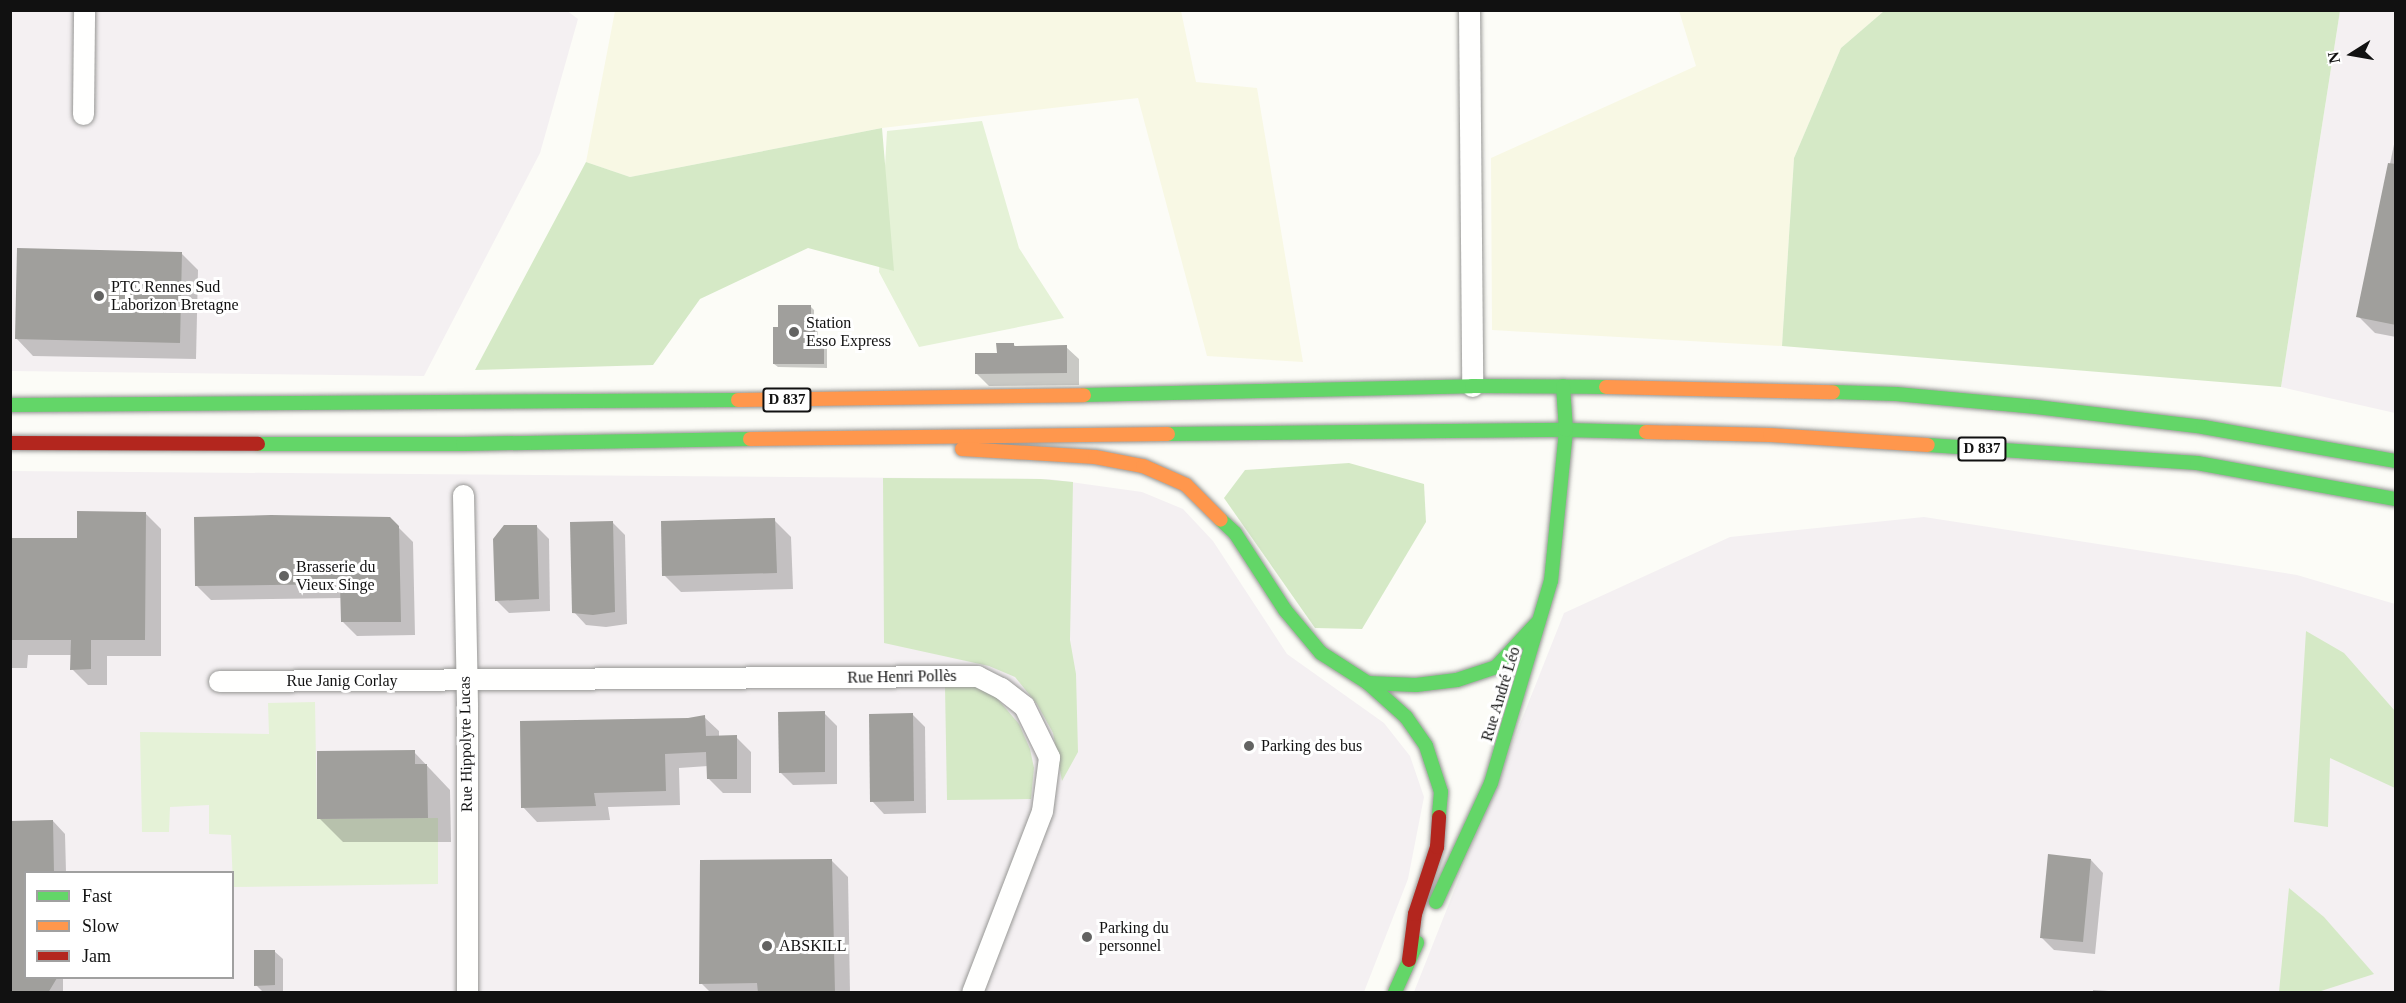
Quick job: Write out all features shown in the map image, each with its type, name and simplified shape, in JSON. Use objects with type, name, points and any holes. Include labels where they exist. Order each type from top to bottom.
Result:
[{"type":"main road","name":"D 837","points":[[10,405],[897,399],[1472,386],[1764,389],[1929,397],[2202,428],[2396,461]]},
{"type":"main road","name":"Rue André Léo","points":[[1395,993],[1491,783],[1541,619],[1551,581],[1566,430],[1563,386]]},
{"type":"main road","name":"D 837","points":[[10,442],[464,444],[926,436],[1566,430],[1770,435],[2197,464],[2396,499]]},
{"type":"main road","points":[[926,436],[951,449],[1095,457],[1143,466],[1186,485],[1235,533],[1285,610],[1321,653],[1368,683],[1406,717],[1426,746],[1441,792],[1437,847],[1415,914],[1409,960]]},
{"type":"main road","points":[[1368,683],[1416,685],[1457,680],[1496,667],[1541,619]]},
{"type":"street","points":[[83,114],[84,10]]},
{"type":"street","points":[[1469,10],[1472,386]]},
{"type":"street","name":"Rue Hippolyte Lucas","points":[[463,495],[467,993]]},
{"type":"street","name":"Rue Henri Pollès","points":[[466,680],[977,676],[1001,688],[1024,706],[1049,757],[1042,811],[972,993]]},
{"type":"street","name":"Rue Janig Corlay","points":[[219,681],[466,680]]},
{"type":"shaded area","points":[[566,10],[578,19],[540,153],[424,376],[11,371],[11,11]]},
{"type":"shaded area","points":[[2340,11],[2395,11],[2395,413],[2281,387]]},
{"type":"shaded area","points":[[11,471],[1049,479],[1142,492],[1183,509],[1213,541],[1287,654],[1384,723],[1410,756],[1424,797],[1408,879],[1364,992],[11,992]]},
{"type":"shaded area","points":[[1924,517],[2297,575],[2395,604],[2395,992],[1414,992],[1564,613],[1730,537]]},
{"type":"green space","points":[[615,11],[1181,11],[1196,82],[1257,88],[1303,362],[1207,356],[1138,98],[882,128],[630,177],[586,162]]},
{"type":"green space","points":[[1679,11],[1884,11],[1841,48],[1794,158],[1782,346],[1492,330],[1491,158],[1696,66]]},
{"type":"green space","points":[[1884,11],[2340,11],[2281,387],[1782,346],[1794,158],[1841,48]]},
{"type":"green space","points":[[982,121],[1019,248],[1064,318],[919,347],[879,272],[887,131]]},
{"type":"green space","points":[[882,128],[894,271],[808,248],[700,299],[653,365],[475,370],[586,162],[630,177]]},
{"type":"green space","points":[[1349,463],[1424,484],[1426,522],[1362,629],[1315,628],[1224,498],[1245,470]]},
{"type":"green space","points":[[883,478],[1041,479],[1073,482],[1070,640],[1076,674],[1078,752],[1062,781],[1053,733],[1037,704],[1015,677],[989,666],[884,643]]},
{"type":"green space","points":[[2306,631],[2344,653],[2395,711],[2395,788],[2330,758],[2328,827],[2294,822]]},
{"type":"green space","points":[[945,687],[980,687],[995,696],[1019,724],[1030,749],[1034,768],[1031,799],[947,800]]},
{"type":"green space","points":[[315,702],[317,819],[438,818],[438,884],[234,887],[231,835],[209,834],[209,805],[170,807],[169,832],[142,832],[140,732],[269,734],[268,703]]},
{"type":"green space","points":[[2289,888],[2324,917],[2374,974],[2318,992],[2279,992]]},
{"type":"building","points":[[2388,163],[2396,164],[2396,325],[2356,317]]},
{"type":"building","name":"PTC Rennes Sud Laborizon Bretagne","points":[[17,248],[182,252],[180,343],[15,339]]},
{"type":"building","name":"Station Esso Express","points":[[778,305],[811,305],[811,327],[815,327],[815,337],[824,337],[824,364],[773,364],[773,327],[778,327]]},
{"type":"building","points":[[996,343],[1014,343],[1014,346],[1067,345],[1067,373],[975,374],[975,353],[997,353]]},
{"type":"building","points":[[77,511],[146,512],[145,640],[91,640],[91,669],[70,670],[71,640],[10,640],[11,538],[77,538]]},
{"type":"building","points":[[271,515],[390,517],[399,526],[401,622],[341,622],[340,584],[195,586],[194,517]]},
{"type":"building","points":[[775,518],[777,573],[662,576],[661,521]]},
{"type":"building","points":[[613,521],[615,612],[593,615],[572,613],[570,522]]},
{"type":"building","points":[[504,525],[537,525],[539,599],[495,601],[493,539]]},
{"type":"building","points":[[825,711],[825,772],[779,773],[778,712]]},
{"type":"building","points":[[913,713],[914,801],[870,802],[869,714]]},
{"type":"building","points":[[705,715],[706,736],[737,735],[737,779],[707,779],[706,752],[665,754],[666,791],[594,793],[596,806],[521,808],[520,721],[688,718]]},
{"type":"building","points":[[415,750],[415,764],[427,764],[428,818],[317,819],[317,751]]},
{"type":"building","points":[[53,820],[54,871],[24,871],[24,979],[56,979],[48,993],[10,993],[10,821]]},
{"type":"building","points":[[2048,854],[2091,859],[2083,942],[2040,938]]},
{"type":"building","name":"ABSKILL","points":[[832,859],[835,993],[758,993],[757,983],[699,984],[700,860]]},
{"type":"building","points":[[254,950],[275,950],[275,985],[254,986]]},
{"type":"traffic: fast","points":[[1084,395],[1472,386],[1606,387]]},
{"type":"traffic: fast","points":[[1436,902],[1491,783],[1551,581],[1566,430],[1563,386]]},
{"type":"traffic: fast","points":[[1833,392],[1896,394],[2036,407],[2203,427],[2396,461]]},
{"type":"traffic: fast","points":[[10,405],[738,400]]},
{"type":"traffic: fast","points":[[1168,434],[1566,430],[1646,432]]},
{"type":"traffic: fast","points":[[258,444],[463,444],[750,439]]},
{"type":"traffic: fast","points":[[1928,445],[2197,463],[2396,499]]},
{"type":"traffic: fast","points":[[1221,520],[1235,533],[1285,610],[1321,653],[1368,683],[1406,717],[1426,746],[1441,792],[1439,817]]},
{"type":"traffic: fast","points":[[1368,683],[1416,685],[1457,680],[1496,667],[1536,624]]},
{"type":"traffic: fast","points":[[1395,992],[1417,943]]},
{"type":"traffic: slow","points":[[1606,387],[1833,392]]},
{"type":"traffic: slow","points":[[738,400],[1084,395]]},
{"type":"traffic: slow","points":[[1646,432],[1770,435],[1928,445]]},
{"type":"traffic: slow","points":[[750,439],[1168,434]]},
{"type":"traffic: slow","points":[[962,449],[1095,457],[1143,466],[1186,485],[1221,520]]},
{"type":"traffic: jam","points":[[10,443],[258,444]]},
{"type":"traffic: jam","points":[[1409,960],[1415,914],[1437,847],[1439,817]]},
{"type":"place","name":"PTC Rennes Sud Laborizon Bretagne","points":[[99,296]]},
{"type":"place","name":"Station Esso Express","points":[[794,332]]},
{"type":"place","name":"Brasserie du Vieux Singe","points":[[284,576]]},
{"type":"place","name":"Parking des bus","points":[[1249,746]]},
{"type":"place","name":"Parking du personnel","points":[[1087,937]]},
{"type":"place","name":"ABSKILL","points":[[767,946]]}]
